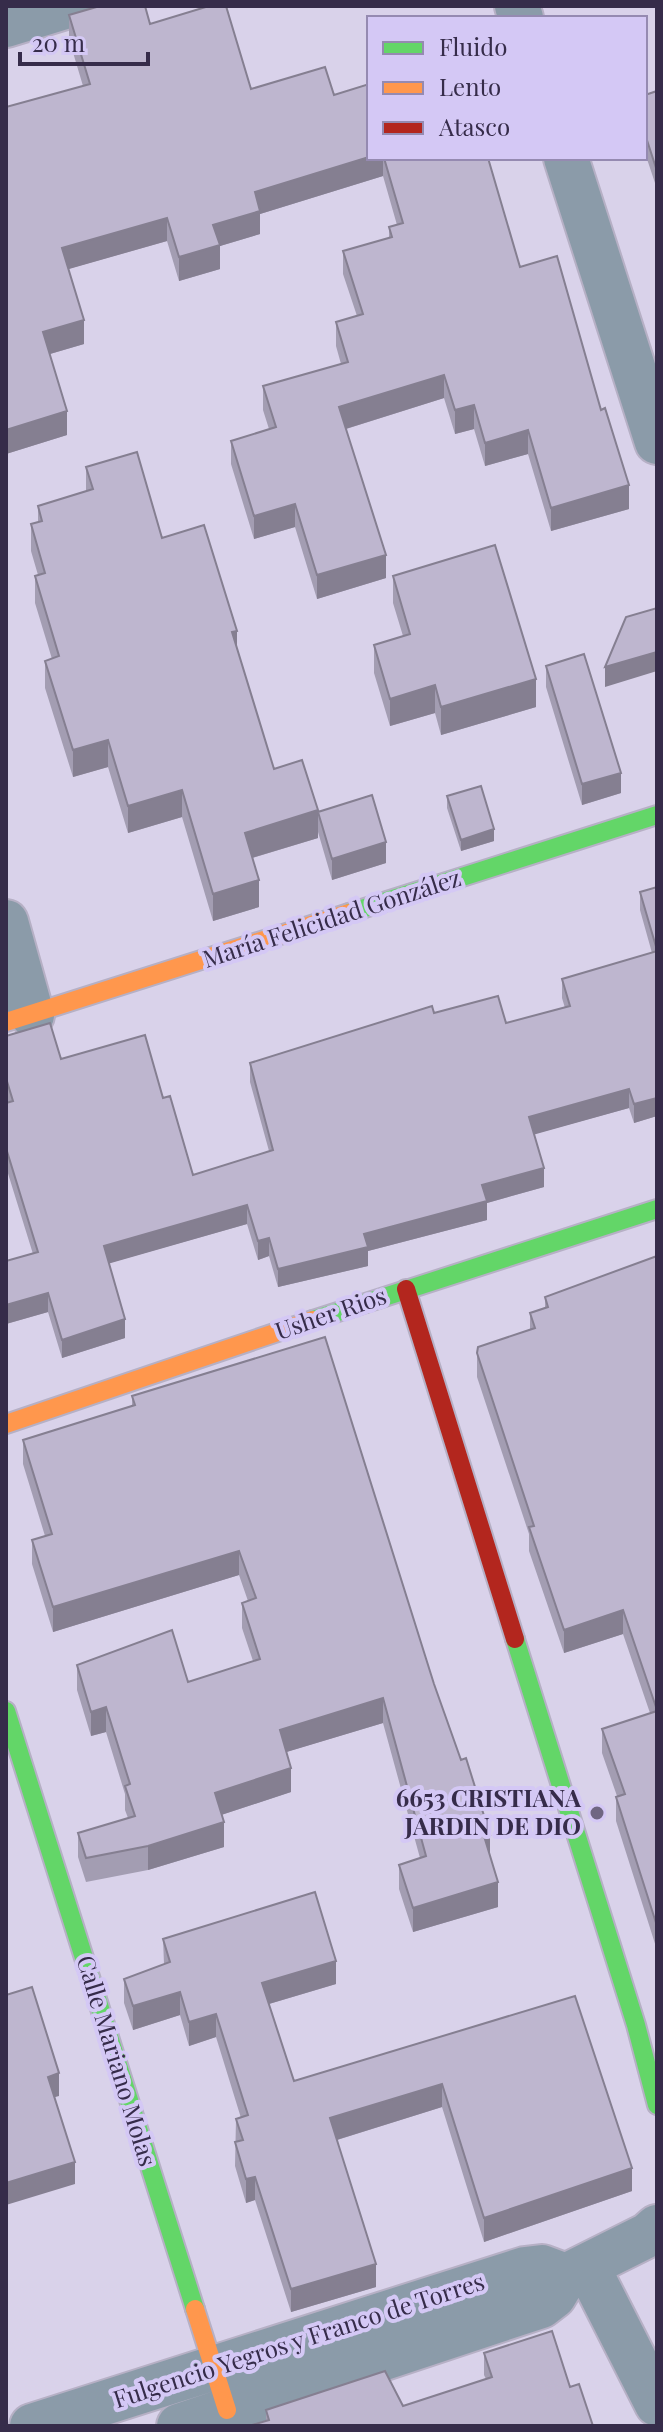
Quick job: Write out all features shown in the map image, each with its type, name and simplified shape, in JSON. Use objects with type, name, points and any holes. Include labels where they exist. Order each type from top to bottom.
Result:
[{"type":"street","points":[[6,25],[68,6]]},
{"type":"street","points":[[567,160],[657,442]]},
{"type":"street","name":"María Felicidad González","points":[[19,1019],[657,815]]},
{"type":"street","points":[[6,922],[19,1019]]},
{"type":"street","name":"Usher Rios","points":[[6,1424],[406,1289],[657,1209]]},
{"type":"street","points":[[406,1289],[647,2022],[657,2105]]},
{"type":"street","name":"Calle Mariano Molas","points":[[6,1711],[227,2410]]},
{"type":"street","name":"Fulgencio Yegros y Franco de Torres","points":[[179,2426],[541,2306],[577,2271],[648,2235],[657,2227]]},
{"type":"street","name":"Fulgencio Yegros y Franco de Torres","points":[[43,2424],[212,2367],[525,2269],[542,2267],[577,2271]]},
{"type":"street","points":[[577,2271],[657,2404]]},
{"type":"building","points":[[100,6],[145,6],[150,24],[209,6],[226,6],[251,89],[325,67],[334,95],[367,85],[367,158],[255,192],[260,211],[213,225],[220,245],[179,257],[167,218],[62,248],[84,320],[43,332],[67,411],[6,430],[6,107],[90,84],[69,15]]},
{"type":"building","points":[[657,91],[657,171],[647,140],[647,94]]},
{"type":"building","points":[[385,160],[489,160],[520,267],[557,256],[601,410],[605,408],[629,485],[551,508],[528,430],[485,443],[474,405],[455,410],[444,375],[339,407],[386,555],[317,575],[295,504],[254,516],[231,441],[276,427],[263,386],[348,362],[336,322],[363,314],[343,251],[392,237],[389,227],[403,223]]},
{"type":"building","points":[[137,452],[162,538],[204,525],[237,631],[232,632],[274,769],[302,760],[318,810],[245,833],[259,880],[213,894],[182,790],[128,806],[108,740],[73,750],[45,661],[59,656],[35,576],[45,573],[31,524],[42,521],[38,506],[93,489],[86,467]]},
{"type":"building","points":[[495,545],[536,679],[441,707],[435,685],[390,699],[374,645],[410,634],[393,576]]},
{"type":"building","points":[[657,608],[657,652],[605,667],[626,617]]},
{"type":"building","points":[[584,654],[621,773],[582,784],[546,666]]},
{"type":"building","points":[[481,786],[494,829],[461,840],[447,796]]},
{"type":"building","points":[[372,795],[386,842],[332,859],[318,812]]},
{"type":"building","points":[[657,887],[657,950],[640,892]]},
{"type":"building","points":[[657,951],[657,1098],[634,1104],[629,1089],[529,1117],[544,1168],[482,1185],[487,1201],[364,1234],[368,1247],[278,1269],[269,1238],[258,1241],[247,1205],[104,1246],[125,1319],[62,1340],[48,1293],[6,1305],[6,1261],[38,1252],[6,1148],[6,1103],[13,1101],[6,1078],[6,1036],[50,1023],[61,1059],[145,1035],[163,1098],[170,1096],[193,1175],[273,1150],[250,1063],[432,1006],[434,1013],[498,996],[506,1023],[570,1006],[562,979]]},
{"type":"building","points":[[657,1256],[657,1710],[623,1610],[564,1630],[529,1527],[534,1526],[477,1353],[478,1347],[535,1328],[530,1313],[548,1307],[545,1297]]},
{"type":"building","points":[[325,1337],[434,1684],[461,1760],[466,1758],[490,1835],[484,1836],[498,1882],[413,1908],[399,1865],[426,1856],[383,1698],[280,1730],[291,1768],[215,1793],[224,1822],[148,1846],[86,1858],[78,1833],[135,1816],[125,1786],[130,1784],[106,1707],[91,1712],[77,1665],[172,1630],[188,1682],[260,1659],[242,1603],[256,1598],[239,1551],[53,1607],[32,1540],[52,1534],[23,1440],[135,1405],[132,1396]]},
{"type":"building","points":[[657,1711],[657,1926],[616,1797],[625,1794],[602,1729]]},
{"type":"building","points":[[315,1892],[336,1961],[262,1983],[294,2081],[575,1996],[632,2168],[484,2218],[442,2084],[330,2118],[376,2264],[291,2289],[255,2177],[246,2179],[235,2142],[243,2140],[236,2119],[248,2115],[216,2014],[189,2022],[180,1992],[133,2006],[124,1979],[170,1962],[163,1939]]},
{"type":"building","points":[[32,1987],[59,2073],[48,2077],[75,2162],[6,2183],[6,1995]]},
{"type":"building","points":[[552,2331],[570,2387],[579,2384],[593,2426],[249,2426],[269,2420],[266,2410],[385,2371],[403,2406],[492,2377],[484,2353]]},
{"type":"traffic: fast","points":[[349,913],[657,815]]},
{"type":"traffic: fast","points":[[313,1320],[657,1209]]},
{"type":"traffic: fast","points":[[515,1639],[636,2025],[657,2105]]},
{"type":"traffic: fast","points":[[6,1711],[195,2309]]},
{"type":"traffic: slow","points":[[6,1022],[349,913]]},
{"type":"traffic: slow","points":[[6,1424],[313,1320]]},
{"type":"traffic: slow","points":[[195,2309],[227,2410]]},
{"type":"traffic: jam","points":[[406,1289],[515,1639]]},
{"type":"place","name":"6653 CRISTIANA JARDIN DE DIO","points":[[597,1813]]}]
